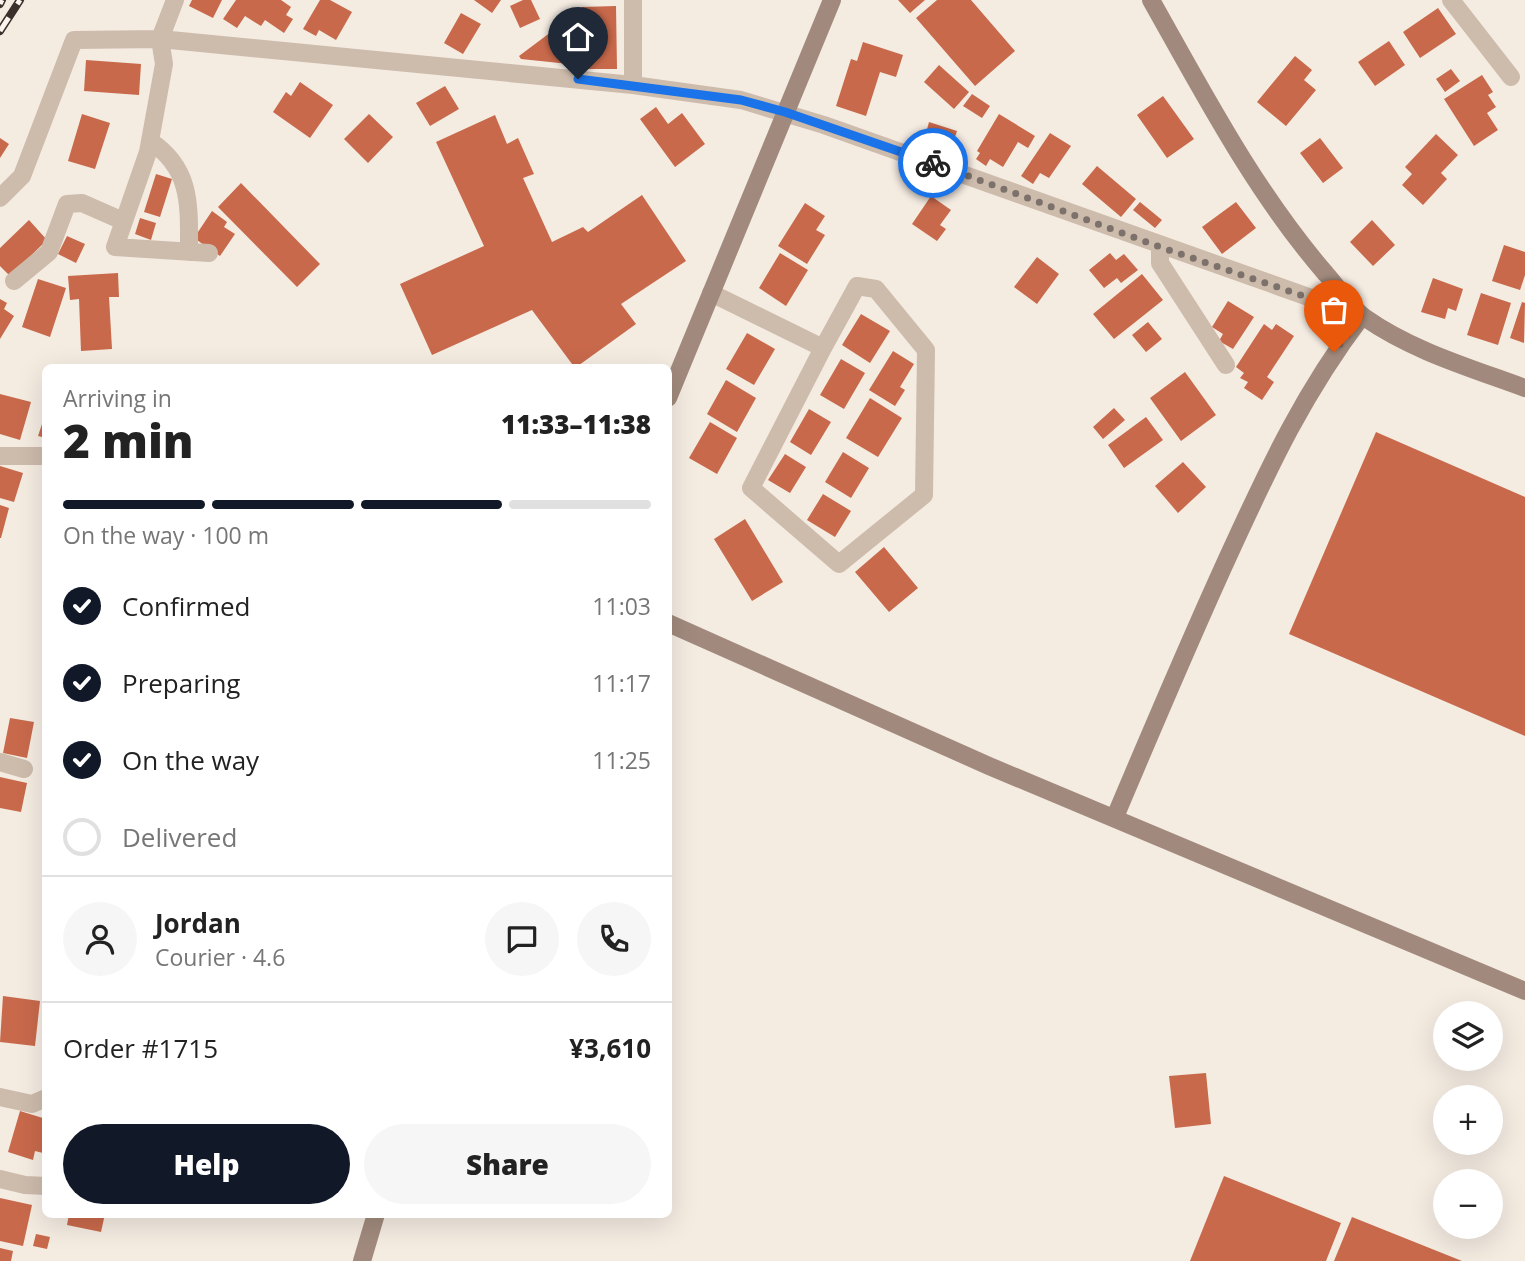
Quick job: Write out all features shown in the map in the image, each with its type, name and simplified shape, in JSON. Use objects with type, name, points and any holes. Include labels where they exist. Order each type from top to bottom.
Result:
[{"type":"street","points":[[175,0],[160,39],[164,64],[149,141],[115,247],[209,253]]},
{"type":"street","points":[[633,0],[633,85]]},
{"type":"street","points":[[672,388],[832,0]]},
{"type":"street","points":[[1151,0],[1269,202],[1299,243],[1362,316]]},
{"type":"street","points":[[1451,0],[1511,77]]},
{"type":"street","points":[[0,198],[22,176],[74,40],[160,39],[633,85],[741,100],[785,112],[1034,198],[1160,247],[1362,316],[1404,341],[1525,388]]},
{"type":"street","points":[[149,141],[164,150],[183,180],[189,200],[189,252]]},
{"type":"street","points":[[14,281],[49,252],[67,204],[82,203],[123,221]]},
{"type":"street","points":[[1160,247],[1160,263],[1226,365]]},
{"type":"street","points":[[857,286],[876,289],[926,350],[924,495],[839,564],[751,488],[824,348],[857,286]]},
{"type":"street","points":[[711,293],[824,348]]},
{"type":"street","points":[[1115,817],[1184,653],[1266,474],[1304,398],[1362,316]]},
{"type":"street","points":[[0,456],[42,456]]},
{"type":"street","points":[[672,625],[989,766],[1525,991]]},
{"type":"street","points":[[0,762],[24,769]]},
{"type":"street","points":[[0,1097],[32,1104],[42,1100]]},
{"type":"street","points":[[0,1179],[42,1186]]},
{"type":"street","points":[[362,1261],[375,1218]]},
{"type":"building","points":[[192,0],[222,0],[213,18],[189,6]]},
{"type":"building","points":[[236,0],[281,0],[291,7],[286,15],[293,19],[284,33],[265,20],[261,26],[245,16],[237,28],[223,19]]},
{"type":"building","points":[[320,0],[330,0],[352,12],[336,40],[319,30],[316,36],[303,29]]},
{"type":"building","points":[[474,0],[501,0],[492,13]]},
{"type":"building","points":[[523,0],[531,0],[540,19],[520,28],[510,6]]},
{"type":"building","points":[[898,0],[925,0],[910,13]]},
{"type":"building","points":[[937,0],[971,0],[1015,51],[975,86],[916,18]]},
{"type":"building","points":[[616,6],[617,69],[583,69],[582,7]]},
{"type":"building","points":[[1438,8],[1456,34],[1420,58],[1403,32]]},
{"type":"building","points":[[461,13],[481,24],[463,54],[444,43]]},
{"type":"building","points":[[551,32],[569,64],[521,59],[519,56]]},
{"type":"building","points":[[1389,41],[1405,65],[1375,86],[1358,62]]},
{"type":"building","points":[[863,42],[903,55],[896,77],[880,72],[866,116],[836,106],[851,59],[857,61]]},
{"type":"building","points":[[1295,56],[1312,70],[1304,80],[1316,90],[1286,126],[1257,102]]},
{"type":"building","points":[[86,60],[141,64],[139,95],[84,91]]},
{"type":"building","points":[[939,65],[969,92],[954,109],[924,82]]},
{"type":"building","points":[[1451,69],[1460,81],[1445,92],[1436,79]]},
{"type":"building","points":[[1482,75],[1493,92],[1488,95],[1496,107],[1487,113],[1498,130],[1474,146],[1444,99]]},
{"type":"building","points":[[300,82],[333,105],[310,138],[273,112],[286,92],[291,96]]},
{"type":"building","points":[[445,86],[459,109],[430,126],[416,103]]},
{"type":"building","points":[[972,94],[990,106],[982,118],[963,106]]},
{"type":"building","points":[[1163,96],[1194,139],[1167,158],[1137,115]]},
{"type":"building","points":[[656,107],[668,124],[682,113],[705,144],[675,167],[640,119]]},
{"type":"building","points":[[82,114],[110,123],[95,169],[68,161]]},
{"type":"building","points":[[369,114],[393,137],[368,163],[344,139]]},
{"type":"building","points":[[999,114],[1035,136],[1028,148],[1018,142],[1003,167],[990,159],[986,166],[976,159],[980,153],[977,151]]},
{"type":"building","points":[[495,115],[507,144],[518,138],[534,174],[523,178],[552,242],[583,227],[588,232],[642,195],[686,261],[621,304],[636,324],[581,364],[572,364],[532,310],[432,355],[400,284],[484,246],[436,142]]},
{"type":"building","points":[[929,122],[957,131],[950,152],[916,141],[919,131],[926,133]]},
{"type":"building","points":[[1050,133],[1071,146],[1049,178],[1040,173],[1033,184],[1021,176]]},
{"type":"building","points":[[1436,134],[1458,155],[1441,173],[1447,179],[1423,205],[1402,185],[1412,174],[1405,167]]},
{"type":"building","points":[[0,138],[9,144],[0,158]]},
{"type":"building","points":[[1320,138],[1343,168],[1323,183],[1300,153]]},
{"type":"building","points":[[1097,166],[1136,199],[1121,217],[1082,184]]},
{"type":"building","points":[[156,174],[172,179],[160,217],[144,212]]},
{"type":"building","points":[[241,183],[320,264],[297,287],[218,207]]},
{"type":"building","points":[[931,196],[951,210],[940,225],[946,229],[937,241],[912,224]]},
{"type":"building","points":[[1140,202],[1162,220],[1155,228],[1133,210]]},
{"type":"building","points":[[1236,202],[1256,228],[1222,254],[1202,227]]},
{"type":"building","points":[[805,203],[825,216],[816,230],[825,235],[807,264],[778,246]]},
{"type":"building","points":[[212,211],[227,222],[224,227],[235,234],[220,256],[194,238]]},
{"type":"building","points":[[140,218],[156,223],[151,240],[135,234]]},
{"type":"building","points":[[29,220],[47,240],[10,276],[0,266],[0,248]]},
{"type":"building","points":[[1372,220],[1395,245],[1373,266],[1350,242]]},
{"type":"building","points":[[67,236],[85,244],[76,263],[58,254]]},
{"type":"building","points":[[1504,245],[1525,252],[1525,275],[1520,290],[1492,281]]},
{"type":"building","points":[[780,253],[808,270],[786,306],[759,288]]},
{"type":"building","points":[[1110,253],[1116,260],[1124,254],[1138,270],[1121,283],[1117,278],[1104,288],[1089,270]]},
{"type":"building","points":[[1037,257],[1059,274],[1037,304],[1014,287]]},
{"type":"building","points":[[118,273],[119,297],[109,297],[112,349],[81,351],[79,299],[70,300],[68,276]]},
{"type":"building","points":[[1142,274],[1163,300],[1114,339],[1093,314]]},
{"type":"building","points":[[1433,278],[1463,289],[1456,311],[1448,308],[1445,319],[1421,312]]},
{"type":"building","points":[[38,279],[66,288],[50,337],[22,327]]},
{"type":"building","points":[[1481,293],[1511,303],[1498,345],[1467,335]]},
{"type":"building","points":[[0,299],[7,303],[4,309],[14,316],[0,339]]},
{"type":"building","points":[[1228,301],[1254,317],[1233,349],[1219,341],[1223,334],[1212,327]]},
{"type":"building","points":[[1522,302],[1525,303],[1524,343],[1510,338]]},
{"type":"building","points":[[861,314],[890,331],[870,363],[842,345]]},
{"type":"building","points":[[1148,322],[1162,339],[1146,352],[1132,335]]},
{"type":"building","points":[[1264,324],[1272,330],[1276,324],[1294,336],[1267,377],[1274,382],[1262,400],[1244,388],[1248,382],[1240,378],[1244,373],[1236,367]]},
{"type":"building","points":[[747,333],[775,349],[754,385],[726,369]]},
{"type":"building","points":[[893,351],[914,364],[900,387],[905,390],[895,406],[869,390]]},
{"type":"building","points":[[841,359],[865,373],[844,409],[820,395]]},
{"type":"building","points":[[1185,372],[1216,415],[1181,441],[1150,398]]},
{"type":"building","points":[[726,380],[756,398],[737,432],[707,414]]},
{"type":"building","points":[[0,394],[31,402],[20,440],[0,434]]},
{"type":"building","points":[[870,398],[902,418],[878,457],[846,438]]},
{"type":"building","points":[[1114,408],[1125,420],[1103,439],[1093,427]]},
{"type":"building","points":[[809,409],[831,422],[811,455],[790,442]]},
{"type":"building","points":[[1146,417],[1163,440],[1124,468],[1108,445]]},
{"type":"building","points":[[710,422],[737,438],[717,474],[689,458]]},
{"type":"building","points":[[1376,432],[1525,497],[1525,736],[1289,634]]},
{"type":"building","points":[[843,452],[869,468],[851,498],[825,482]]},
{"type":"building","points":[[785,454],[806,467],[790,493],[768,480]]},
{"type":"building","points":[[1183,462],[1206,487],[1178,513],[1155,486]]},
{"type":"building","points":[[0,466],[23,473],[14,502],[0,498]]},
{"type":"building","points":[[823,494],[851,511],[835,537],[807,520]]},
{"type":"building","points":[[0,505],[9,508],[1,538],[0,538]]},
{"type":"building","points":[[745,519],[783,582],[752,601],[714,539]]},
{"type":"building","points":[[884,547],[918,588],[889,612],[855,572]]},
{"type":"building","points":[[10,718],[34,722],[27,758],[3,753]]},
{"type":"building","points":[[0,777],[27,783],[21,812],[0,808]]},
{"type":"building","points":[[3,996],[40,1001],[35,1046],[0,1042]]},
{"type":"building","points":[[1206,1073],[1211,1124],[1175,1128],[1169,1076]]},
{"type":"building","points":[[20,1111],[42,1118],[42,1153],[35,1151],[33,1160],[8,1152]]},
{"type":"building","points":[[1224,1176],[1341,1223],[1326,1261],[1190,1261]]},
{"type":"building","points":[[0,1198],[32,1205],[23,1246],[0,1241]]},
{"type":"building","points":[[1352,1217],[1462,1261],[1334,1261]]},
{"type":"building","points":[[68,1218],[104,1218],[101,1232],[67,1225]]},
{"type":"building","points":[[36,1234],[50,1237],[47,1249],[33,1246]]},
{"type":"building","points":[[0,1248],[13,1251],[11,1261],[0,1261]]},
{"type":"railway","points":[[0,4],[2,0]]},
{"type":"railway","points":[[0,31],[20,0]]},
{"type":"way so far","points":[[933,163],[1034,198],[1160,247],[1362,316],[1334,352]]},
{"type":"route","points":[[578,79],[741,100],[785,112],[933,163]]}]
